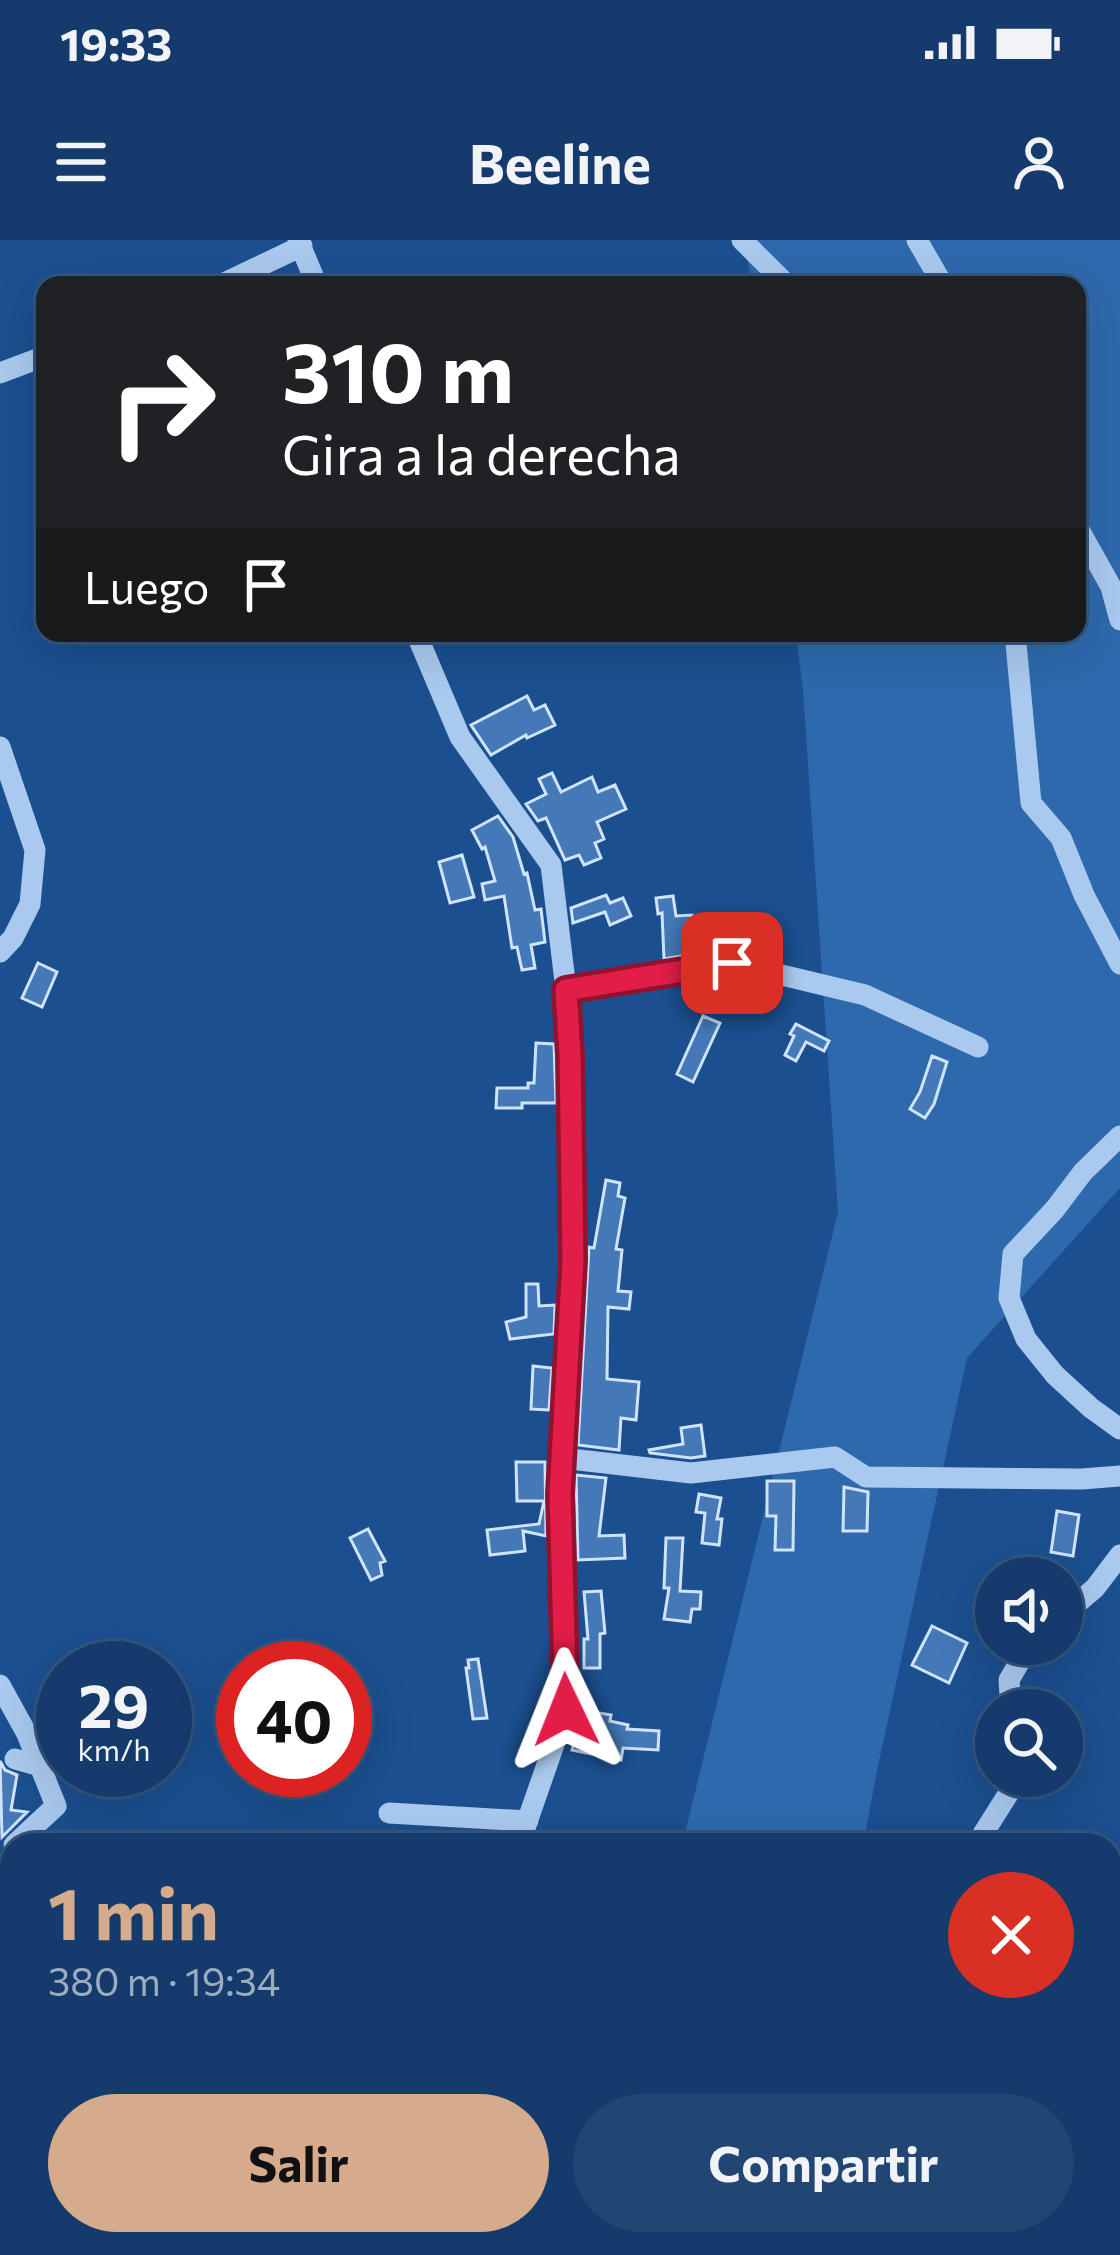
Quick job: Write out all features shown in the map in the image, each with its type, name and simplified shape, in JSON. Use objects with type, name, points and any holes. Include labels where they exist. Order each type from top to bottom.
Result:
[{"type":"street","points":[[742,240],[778,276]]},
{"type":"street","points":[[917,240],[938,276]]},
{"type":"street","points":[[237,276],[300,243],[313,276]]},
{"type":"street","points":[[0,373],[36,359]]},
{"type":"street","points":[[1086,542],[1111,586],[1120,620]]},
{"type":"street","points":[[420,642],[460,736],[551,866],[566,990],[573,1260],[560,1494],[566,1710],[524,1833]]},
{"type":"street","points":[[1016,642],[1031,803],[1061,838],[1120,964]]},
{"type":"street","points":[[0,747],[35,850],[30,904],[13,938],[0,952]]},
{"type":"street","points":[[566,990],[732,963],[865,995],[978,1047]]},
{"type":"street","points":[[1120,1136],[1013,1254],[1010,1298],[1026,1339],[1055,1375],[1120,1429]]},
{"type":"street","points":[[562,1458],[692,1473],[835,1457],[866,1477],[1120,1476]]},
{"type":"street","points":[[1083,1598],[1120,1555]]},
{"type":"street","points":[[0,1685],[36,1756]]},
{"type":"street","points":[[15,1759],[36,1765]]},
{"type":"street","points":[[27,1833],[56,1806],[52,1797]]},
{"type":"street","points":[[984,1833],[1006,1797]]},
{"type":"street","points":[[389,1813],[528,1821]]},
{"type":"shaded area","points":[[745,240],[1120,240],[1120,1188],[967,1358],[865,1833],[685,1833],[838,1212],[797,642],[1086,642],[1086,276],[750,276]]},
{"type":"building","points":[[527,696],[534,710],[545,705],[555,725],[491,755],[471,725]]},
{"type":"building","points":[[552,773],[561,792],[592,777],[598,792],[615,785],[626,809],[597,822],[604,839],[595,843],[601,858],[584,865],[579,855],[565,860],[546,818],[538,821],[526,804],[546,794],[539,779]]},
{"type":"building","points":[[498,816],[513,837],[535,910],[541,909],[545,942],[531,945],[535,968],[522,970],[517,947],[512,948],[504,896],[485,900],[482,884],[495,881],[485,847],[472,830]]},
{"type":"building","points":[[462,855],[474,897],[450,903],[439,862]]},
{"type":"building","points":[[606,895],[610,903],[623,898],[631,916],[610,925],[605,912],[573,923],[571,908]]},
{"type":"building","points":[[673,896],[676,916],[692,915],[694,954],[664,959],[662,913],[658,914],[656,898]]},
{"type":"building","points":[[38,963],[57,972],[42,1007],[22,998]]},
{"type":"building","points":[[703,1016],[720,1023],[693,1082],[677,1074]]},
{"type":"building","points":[[796,1024],[829,1041],[824,1051],[806,1042],[796,1061],[785,1055]]},
{"type":"building","points":[[536,1043],[554,1044],[556,1103],[496,1108],[497,1088],[528,1088],[528,1083],[534,1083]]},
{"type":"building","points":[[932,1056],[947,1062],[925,1118],[910,1109]]},
{"type":"building","points":[[606,1180],[620,1183],[618,1196],[625,1198],[616,1249],[622,1250],[618,1291],[631,1292],[629,1309],[608,1307],[607,1379],[639,1382],[636,1420],[621,1418],[619,1450],[578,1445],[589,1247],[594,1248]]},
{"type":"building","points":[[526,1284],[538,1284],[539,1306],[555,1305],[554,1334],[510,1339],[506,1322],[526,1317]]},
{"type":"building","points":[[533,1366],[552,1368],[549,1410],[531,1409]]},
{"type":"building","points":[[701,1425],[705,1456],[650,1453],[683,1444],[681,1428]]},
{"type":"building","points":[[516,1462],[545,1462],[546,1536],[523,1531],[525,1551],[490,1555],[487,1530],[539,1524],[544,1501],[517,1501]]},
{"type":"building","points":[[576,1475],[606,1478],[599,1536],[624,1535],[625,1558],[578,1560]]},
{"type":"building","points":[[767,1481],[794,1481],[793,1550],[775,1550],[776,1516],[767,1516]]},
{"type":"building","points":[[844,1487],[868,1492],[867,1531],[843,1531]]},
{"type":"building","points":[[699,1494],[721,1498],[719,1545],[702,1543],[705,1513],[696,1512]]},
{"type":"building","points":[[1057,1511],[1079,1515],[1073,1556],[1051,1552]]},
{"type":"building","points":[[368,1529],[385,1561],[380,1563],[382,1575],[371,1580],[350,1538]]},
{"type":"building","points":[[666,1538],[683,1538],[680,1591],[701,1592],[700,1609],[692,1609],[690,1622],[664,1619],[669,1588],[664,1588]]},
{"type":"building","points":[[601,1591],[605,1633],[600,1634],[600,1668],[584,1668],[584,1639],[588,1639],[584,1592]]},
{"type":"building","points":[[932,1626],[967,1643],[949,1683],[912,1665]]},
{"type":"building","points":[[478,1659],[487,1718],[473,1719],[466,1668],[468,1660]]},
{"type":"building","points":[[582,1710],[611,1715],[610,1721],[628,1725],[627,1729],[659,1731],[658,1750],[623,1748],[621,1760],[572,1750]]},
{"type":"building","points":[[0,1761],[5,1770],[17,1775],[11,1810],[27,1812],[2,1833]]},
{"type":"route","points":[[566,1710],[560,1494],[573,1260],[566,990],[732,963]]}]
